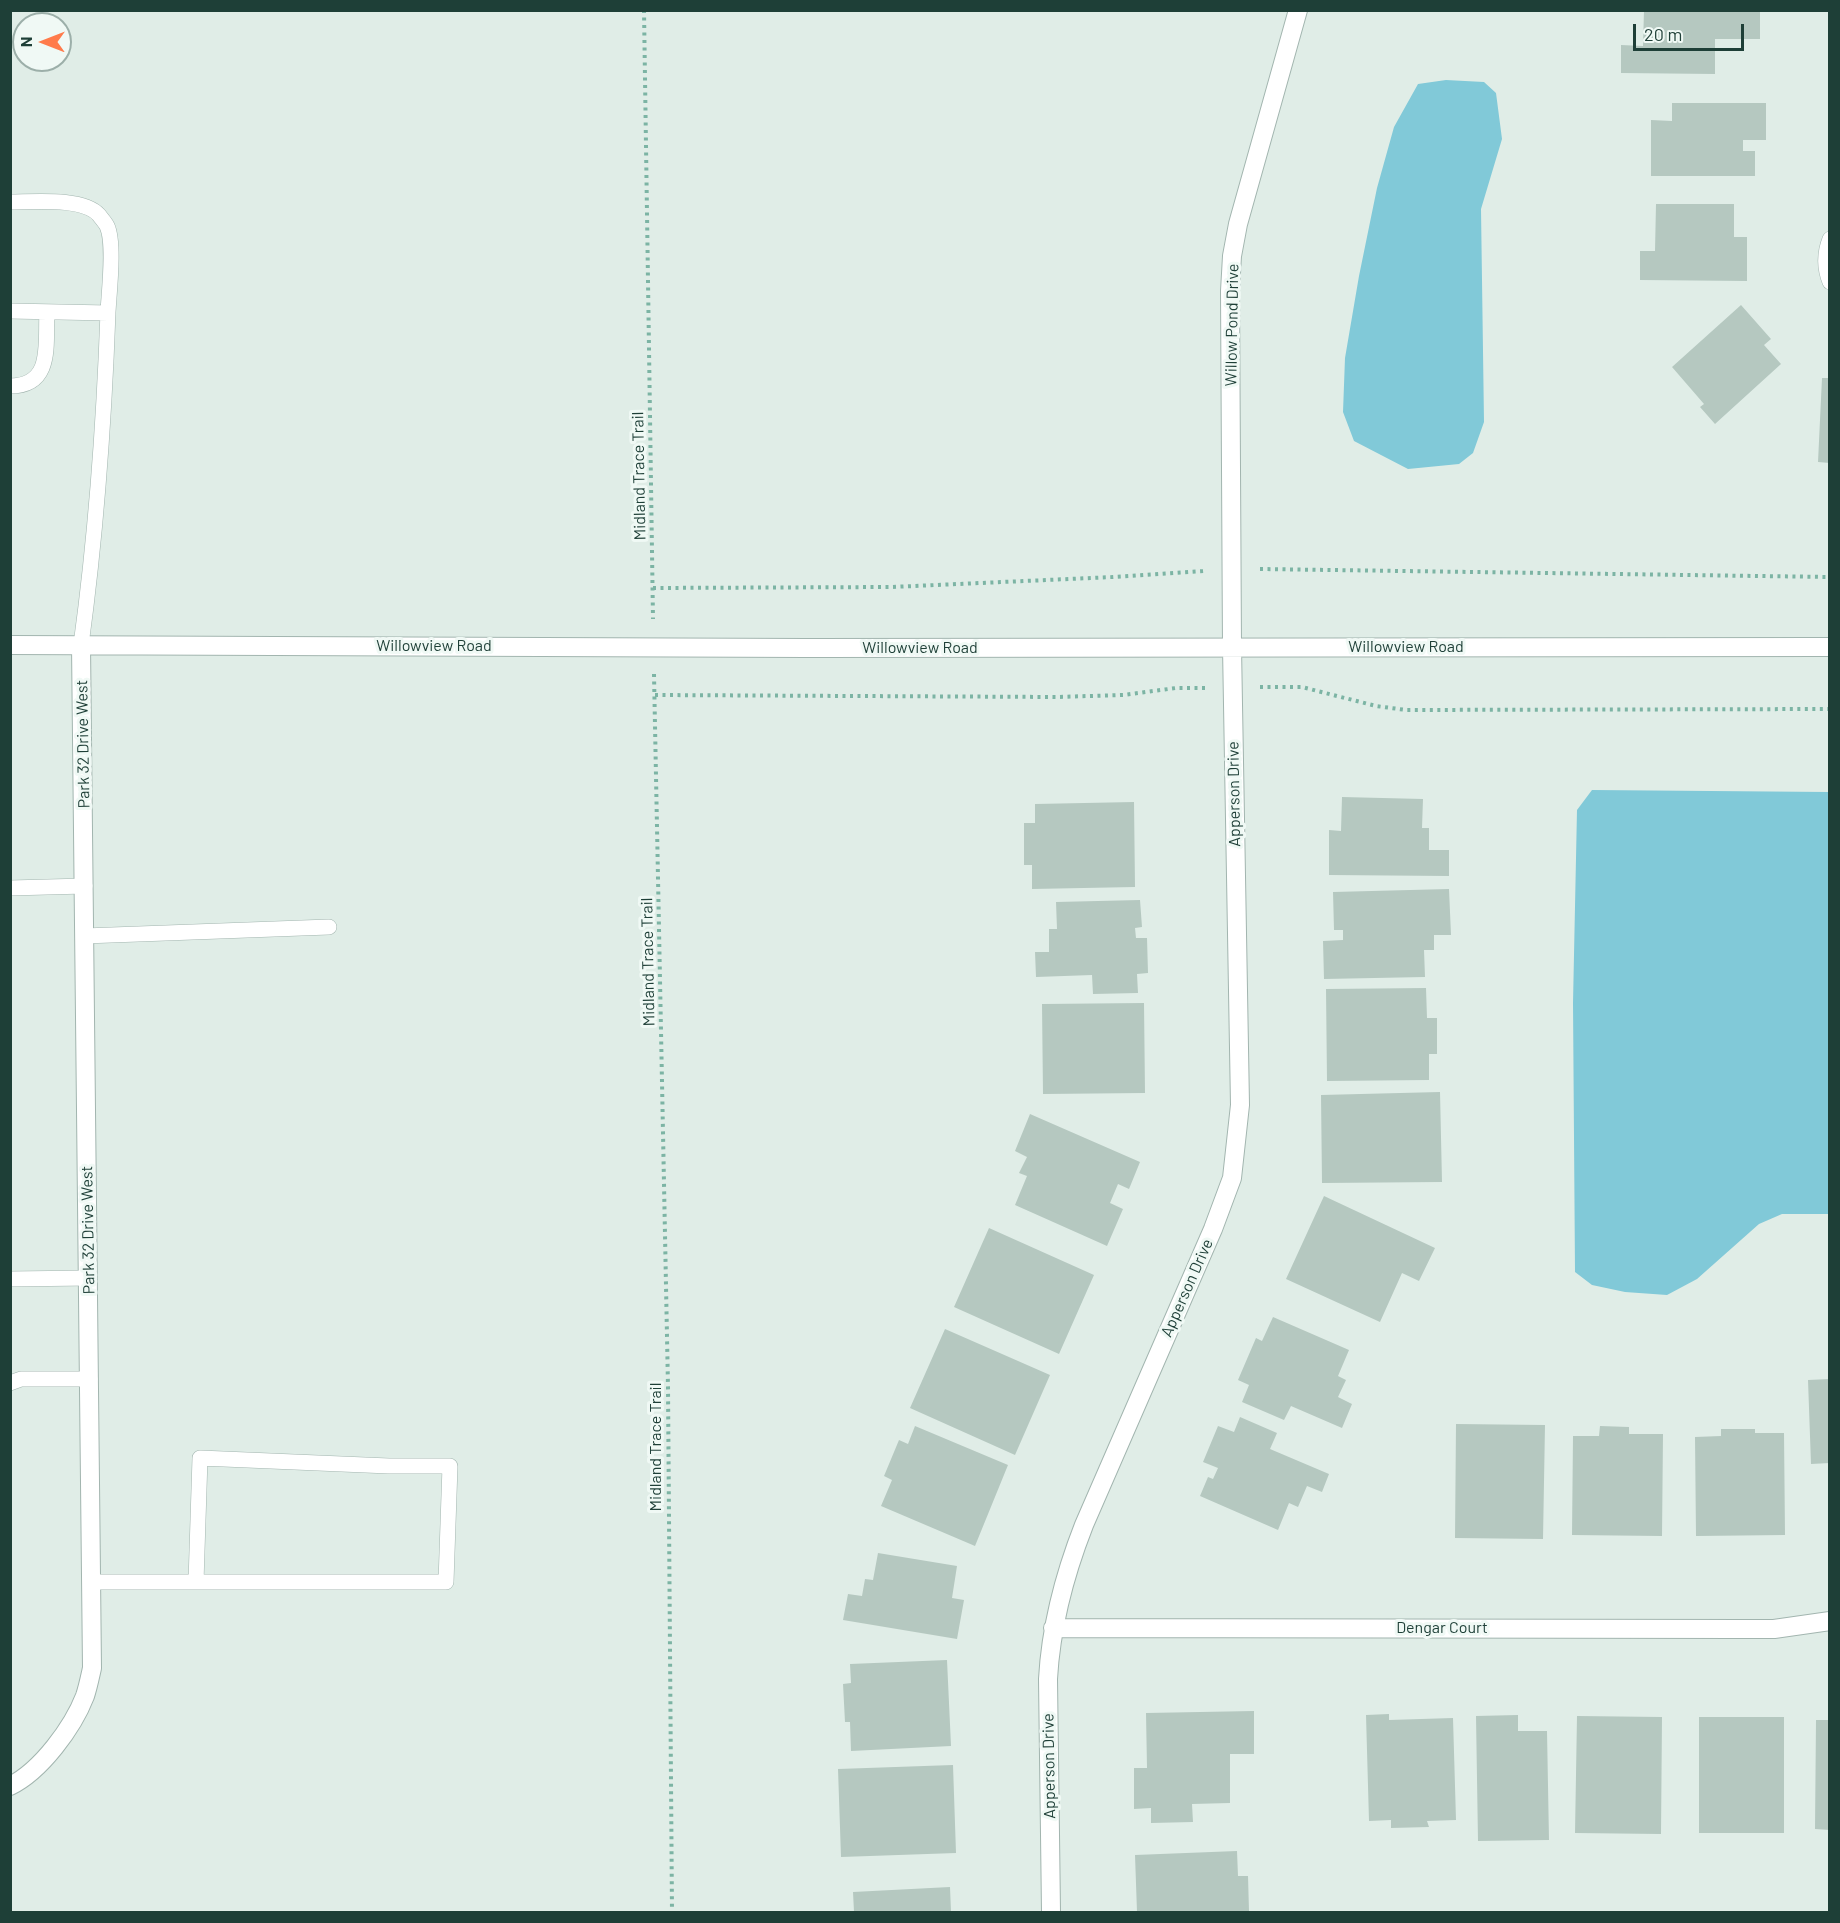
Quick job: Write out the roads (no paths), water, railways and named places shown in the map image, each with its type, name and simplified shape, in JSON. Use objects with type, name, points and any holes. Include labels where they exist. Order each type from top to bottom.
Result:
[{"type":"street","name":"Willow Pond Drive","points":[[1232,647],[1230,291],[1232,256],[1238,224],[1298,10]]},
{"type":"street","name":"Willowview Road","points":[[10,645],[1830,647]]},
{"type":"street","name":"Park 32 Drive West","points":[[10,1786],[38,1765],[72,1723],[85,1695],[92,1668],[81,645]]},
{"type":"street","name":"Apperson Drive","points":[[1051,1912],[1048,1680],[1053,1628],[1067,1568],[1208,1240],[1232,1178],[1240,1105],[1232,647]]},
{"type":"street","name":"Dengar Court","points":[[1053,1628],[1774,1629],[1830,1621]]},
{"type":"lane","points":[[10,202],[85,206],[97,213],[107,226],[111,255],[105,396],[92,564],[81,645]]},
{"type":"lane","points":[[1830,239],[1826,250],[1825,268],[1830,282]]},
{"type":"lane","points":[[10,310],[108,313]]},
{"type":"lane","points":[[10,386],[31,382],[41,373],[45,360],[47,312]]},
{"type":"lane","points":[[10,888],[85,886]]},
{"type":"lane","points":[[84,936],[329,927]]},
{"type":"lane","points":[[10,1279],[89,1278]]},
{"type":"lane","points":[[10,1383],[21,1379],[90,1379]]},
{"type":"lane","points":[[92,1582],[195,1582],[446,1582],[450,1466],[389,1466],[200,1458],[195,1582]]},
{"type":"water","points":[[1446,80],[1484,82],[1496,93],[1502,139],[1481,209],[1484,422],[1473,453],[1459,464],[1408,469],[1354,441],[1343,412],[1345,358],[1377,188],[1394,127],[1418,84]]},
{"type":"water","points":[[1592,790],[1829,792],[1829,1214],[1782,1214],[1759,1224],[1697,1279],[1667,1295],[1625,1292],[1592,1285],[1575,1272],[1573,1003],[1577,810]]}]
